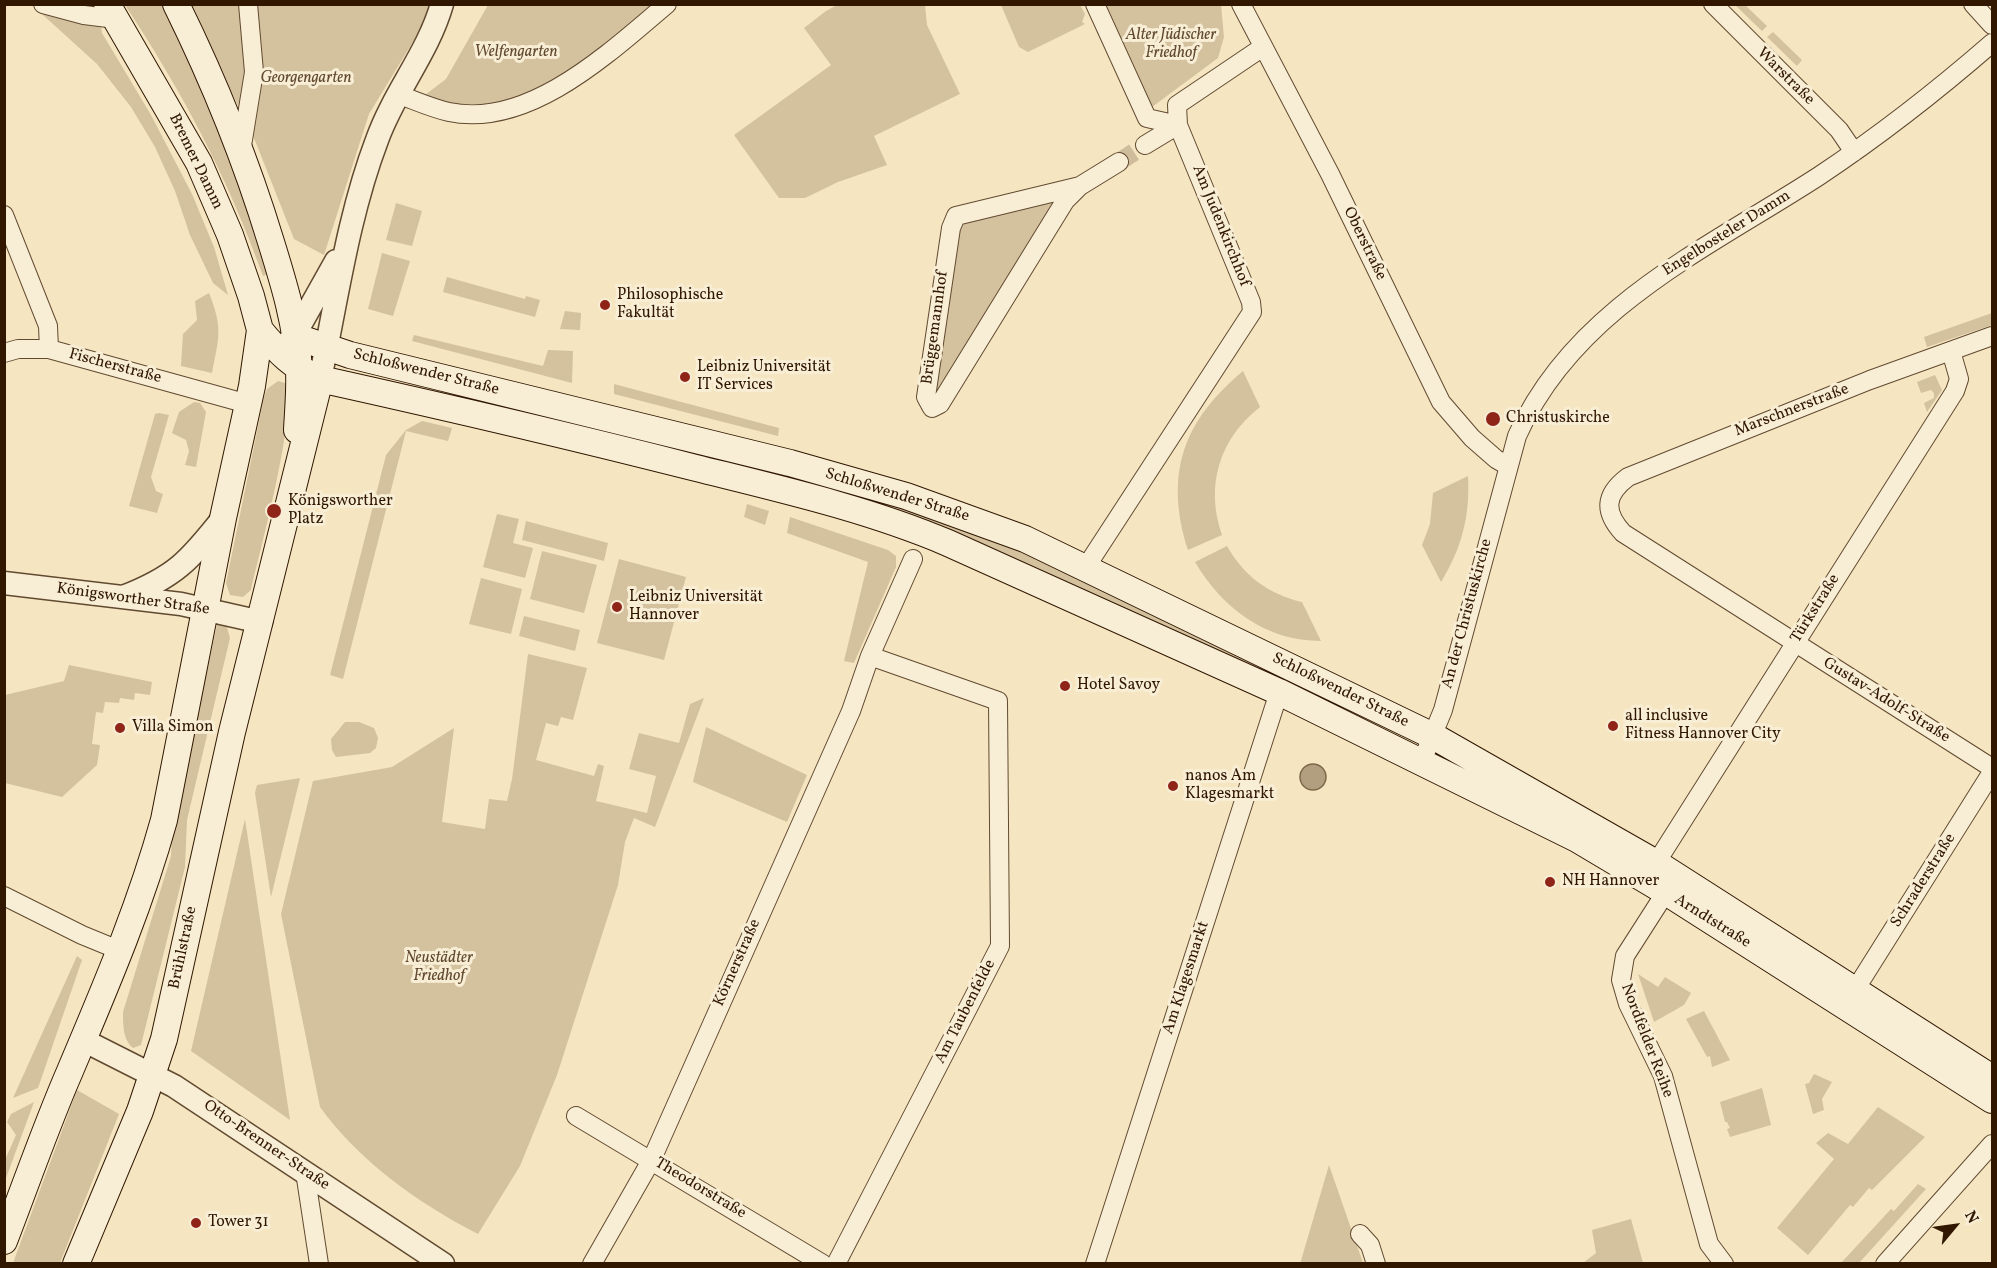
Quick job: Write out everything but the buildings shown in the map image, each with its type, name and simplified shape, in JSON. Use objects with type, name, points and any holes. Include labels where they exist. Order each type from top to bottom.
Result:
[{"type":"main road","points":[[176,4],[216,90],[241,152],[281,275],[287,345],[310,375],[293,496],[261,622]]},
{"type":"main road","name":"Bremer Damm","points":[[111,12],[199,163],[230,235],[260,330]]},
{"type":"main road","points":[[4,1241],[83,1040],[121,951],[164,820],[223,518],[250,395],[260,330],[287,345],[327,349]]},
{"type":"main road","points":[[250,395],[287,345]]},
{"type":"main road","name":"Schloßwender Straße","points":[[327,349],[790,463],[906,496],[1024,539],[1086,567],[1433,736]]},
{"type":"main road","name":"Schloßwender Straße","points":[[310,375],[487,415],[772,487],[925,533],[1279,692],[1422,761]]},
{"type":"main road","name":"Brühlstraße","points":[[76,1263],[154,1074],[232,732],[261,622]]},
{"type":"main road","name":"Arndtstraße","points":[[1433,736],[1656,863],[1992,1078]]},
{"type":"main road","name":"Arndtstraße","points":[[1422,761],[1576,839],[1666,892],[1992,1100]]},
{"type":"street","points":[[44,4],[84,15],[111,12]]},
{"type":"street","points":[[241,152],[254,72],[248,4]]},
{"type":"street","points":[[310,375],[327,349],[349,236],[375,142],[397,93],[418,62],[442,4]]},
{"type":"street","points":[[397,93],[449,112],[472,114],[507,109],[554,90],[579,74],[667,4]]},
{"type":"street","points":[[1095,4],[1147,118],[1178,125]]},
{"type":"street","name":"Oberstraße","points":[[1241,4],[1330,174],[1441,402],[1472,438],[1508,466]]},
{"type":"street","name":"Warstraße","points":[[1713,4],[1839,130],[1854,152]]},
{"type":"street","points":[[1972,4],[1992,25]]},
{"type":"street","name":"Engelbosteler Damm","points":[[1508,466],[1530,407],[1566,356],[1587,336],[1661,275],[1854,152],[1992,43]]},
{"type":"street","points":[[1178,125],[1177,105],[1263,47]]},
{"type":"street","points":[[1145,146],[1178,125]]},
{"type":"street","name":"Am Judenkirchhof","points":[[1086,567],[1252,312],[1251,302],[1178,125]]},
{"type":"street","name":"Brüggemannhof","points":[[1080,186],[956,216],[951,228],[926,397],[932,408],[940,404],[1065,201],[1080,186],[1119,162]]},
{"type":"street","name":"Fischerstraße","points":[[4,215],[48,326],[49,349],[250,395]]},
{"type":"street","points":[[287,345],[349,236]]},
{"type":"street","name":"Marschnerstraße","points":[[1609,507],[1616,486],[1628,477],[1870,380],[1951,351],[1991,342]]},
{"type":"street","points":[[4,353],[18,349],[49,349]]},
{"type":"street","name":"Türkstraße","points":[[1656,863],[1954,391],[1959,379],[1951,351]]},
{"type":"street","name":"An der Christuskirche","points":[[1422,761],[1443,710],[1508,466]]},
{"type":"street","name":"Gustav-Adolf-Straße","points":[[1609,507],[1611,519],[1623,533],[1992,770]]},
{"type":"street","points":[[122,597],[153,585],[180,568],[223,518]]},
{"type":"street","name":"Körnerstraße","points":[[592,1263],[652,1159],[851,711],[870,656],[913,559]]},
{"type":"street","name":"Königsworther Straße","points":[[4,583],[205,609],[261,622]]},
{"type":"street","name":"Am Taubenfelde","points":[[836,1263],[1000,946],[998,701],[870,656]]},
{"type":"street","name":"Am Klagesmarkt","points":[[1095,1263],[1279,692]]},
{"type":"street","name":"Schraderstraße","points":[[1855,990],[1992,770]]},
{"type":"street","name":"Nordfelder Reihe","points":[[1666,892],[1625,956],[1621,980],[1628,1005],[1663,1076],[1709,1244],[1724,1263]]},
{"type":"street","points":[[4,896],[82,935],[121,951]]},
{"type":"street","name":"Otto-Brenner-Straße","points":[[83,1040],[154,1074],[443,1263]]},
{"type":"street","name":"Theodorstraße","points":[[576,1116],[652,1159],[823,1263]]},
{"type":"street","points":[[1885,1263],[1992,1144]]},
{"type":"street","points":[[305,1172],[318,1263]]},
{"type":"street","points":[[1360,1234],[1370,1245],[1376,1263]]},
{"type":"green space","points":[[839,4],[925,5],[927,25],[960,94],[874,136],[887,165],[838,182],[805,198],[779,198],[734,135],[831,65],[804,28]]},
{"type":"green space","points":[[32,5],[98,5],[102,33],[151,115],[192,194],[214,247],[228,295],[213,283],[190,235],[175,191],[155,147],[131,107],[97,64]]},
{"type":"green space","points":[[125,5],[164,5],[207,95],[272,272],[263,276],[234,204],[202,136],[166,70]]},
{"type":"green space","name":"Georgengarten","points":[[189,5],[430,5],[419,32],[369,114],[324,255],[294,239],[256,143]]},
{"type":"green space","name":"Welfengarten","points":[[488,5],[667,5],[643,24],[507,109],[417,101],[446,79]]},
{"type":"green space","points":[[1001,5],[1080,5],[1085,14],[1082,22],[1085,24],[1028,52],[1019,47]]},
{"type":"green space","name":"Alter Jüdischer Friedhof","points":[[1103,5],[1221,5],[1224,37],[1218,58],[1152,107]]},
{"type":"green space","points":[[1735,5],[1745,5],[1767,26],[1762,31]]},
{"type":"green space","points":[[1773,32],[1802,60],[1797,66],[1767,37]]},
{"type":"green space","points":[[1080,186],[932,408],[956,216]]},
{"type":"green space","points":[[396,203],[422,211],[412,246],[386,240]]},
{"type":"green space","points":[[382,253],[410,261],[393,316],[368,309]]},
{"type":"green space","points":[[447,277],[525,299],[526,296],[540,300],[535,317],[443,292]]},
{"type":"green space","points":[[209,293],[218,324],[212,373],[181,366],[183,334],[197,320],[195,301]]},
{"type":"green space","points":[[565,311],[581,313],[580,330],[560,329]]},
{"type":"green space","points":[[1992,313],[1992,325],[1927,347],[1924,337]]},
{"type":"green space","points":[[414,335],[543,366],[548,350],[573,351],[572,383],[412,341]]},
{"type":"green space","points":[[1243,371],[1260,407],[1234,434],[1219,465],[1215,499],[1222,535],[1188,550],[1181,523],[1178,497],[1179,473],[1184,451],[1206,409]]},
{"type":"green space","points":[[1935,375],[1942,390],[1927,412],[1924,403],[1934,398],[1934,393],[1931,390],[1921,393],[1917,382]]},
{"type":"green space","points":[[278,381],[285,383],[288,398],[287,421],[269,516],[251,590],[243,597],[230,595],[226,583],[264,397],[267,389]]},
{"type":"green space","points":[[614,384],[779,428],[778,436],[614,394]]},
{"type":"green space","points":[[194,402],[200,403],[206,412],[196,467],[185,465],[189,451],[186,440],[172,433],[179,412]]},
{"type":"green space","points":[[155,414],[169,415],[151,477],[156,491],[163,494],[157,513],[129,506]]},
{"type":"green space","points":[[422,421],[452,428],[448,441],[406,431],[343,679],[330,675],[386,455],[406,430]]},
{"type":"green space","points":[[764,470],[868,494],[1041,557],[1382,721],[1380,726],[1252,665],[1199,649],[764,473]]},
{"type":"green space","points":[[1468,476],[1468,505],[1463,531],[1454,557],[1441,582],[1422,545],[1430,524],[1433,493]]},
{"type":"green space","points":[[747,504],[769,511],[765,525],[744,517]]},
{"type":"green space","points":[[497,514],[519,519],[513,543],[533,548],[525,578],[483,567]]},
{"type":"green space","points":[[790,517],[888,550],[896,556],[896,567],[854,663],[844,661],[868,562],[787,533]]},
{"type":"green space","points":[[526,521],[608,543],[604,561],[522,540]]},
{"type":"green space","points":[[1227,546],[1241,566],[1258,582],[1278,594],[1302,602],[1321,641],[1282,635],[1264,628],[1248,619],[1218,594],[1195,562]]},
{"type":"green space","points":[[542,551],[597,565],[584,613],[530,599]]},
{"type":"green space","points":[[619,559],[686,577],[664,660],[597,643]]},
{"type":"green space","points":[[481,578],[522,589],[511,634],[469,624]]},
{"type":"green space","points":[[524,616],[580,630],[575,651],[519,636]]},
{"type":"green space","points":[[220,622],[226,624],[230,638],[187,820],[185,867],[141,1045],[133,1048],[125,1037],[123,1012],[171,856],[172,831],[217,625]]},
{"type":"green space","name":"Neustädter Friedhof","points":[[528,654],[587,668],[573,720],[561,717],[558,726],[546,723],[536,760],[594,776],[598,764],[604,766],[596,801],[647,813],[656,776],[629,769],[639,733],[679,743],[690,704],[704,698],[655,827],[634,818],[625,842],[618,885],[557,1075],[520,1166],[478,1234],[434,1209],[392,1180],[353,1146],[320,1107],[281,914],[313,781],[392,767],[454,728],[442,822],[485,829],[489,799],[507,801],[512,779]]},
{"type":"green space","points":[[69,665],[152,682],[150,695],[135,693],[134,700],[120,698],[119,703],[105,702],[103,713],[96,712],[92,744],[100,745],[97,765],[62,797],[5,783],[5,695],[64,681]]},
{"type":"green space","points":[[345,722],[359,722],[374,728],[378,738],[376,748],[370,753],[336,757],[332,750],[331,739]]},
{"type":"green space","points":[[706,727],[807,775],[787,822],[693,782]]},
{"type":"green space","points":[[300,778],[271,897],[255,793],[257,785]]},
{"type":"green space","points":[[245,819],[290,1120],[191,1051]]},
{"type":"green space","points":[[77,956],[82,960],[38,1088],[13,1098]]},
{"type":"green space","points":[[1638,974],[1658,987],[1665,977],[1691,993],[1684,1005],[1654,1022]]},
{"type":"green space","points":[[1704,1011],[1730,1060],[1712,1067],[1710,1056],[1707,1057],[1686,1019]]},
{"type":"green space","points":[[1814,1074],[1832,1082],[1822,1099],[1824,1110],[1813,1114],[1805,1084],[1809,1083]]},
{"type":"green space","points":[[1762,1088],[1771,1125],[1730,1137],[1727,1129],[1730,1128],[1725,1122],[1720,1102]]},
{"type":"green space","points":[[77,1090],[119,1114],[60,1263],[13,1263]]},
{"type":"green space","points":[[34,1102],[5,1181],[5,1160],[16,1135],[7,1122],[11,1114]]},
{"type":"green space","points":[[1878,1107],[1925,1137],[1872,1190],[1869,1188],[1853,1207],[1850,1205],[1808,1255],[1777,1228],[1834,1159],[1816,1143],[1828,1133],[1848,1144]]},
{"type":"green space","points":[[1329,1165],[1363,1263],[1300,1264]]},
{"type":"green space","points":[[1918,1184],[1926,1189],[1859,1263],[1841,1263],[1891,1209],[1894,1211]]},
{"type":"green space","points":[[1631,1219],[1643,1263],[1583,1263],[1596,1253],[1592,1230]]},
{"type":"shaded area","points":[[1313,764],[1322,768],[1326,777],[1322,786],[1313,790],[1304,786],[1300,777],[1304,768]]},
{"type":"tunnel","points":[[1119,162],[1145,145]]},
{"type":"place","name":"Philosophische Fakultät","points":[[605,305]]},
{"type":"place","name":"Leibniz Universität IT Services","points":[[685,377]]},
{"type":"place","name":"Christuskirche","points":[[1493,419]]},
{"type":"place","name":"Königsworther Platz","points":[[274,511]]},
{"type":"place","name":"Leibniz Universität Hannover","points":[[617,607]]},
{"type":"place","name":"Hotel Savoy","points":[[1065,686]]},
{"type":"place","name":"all inclusive Fitness Hannover City","points":[[1613,726]]},
{"type":"place","name":"Villa Simon","points":[[120,728]]},
{"type":"place","name":"nanos Am Klagesmarkt","points":[[1173,786]]},
{"type":"place","name":"NH Hannover","points":[[1550,882]]},
{"type":"place","name":"Tower 31","points":[[196,1223]]}]
